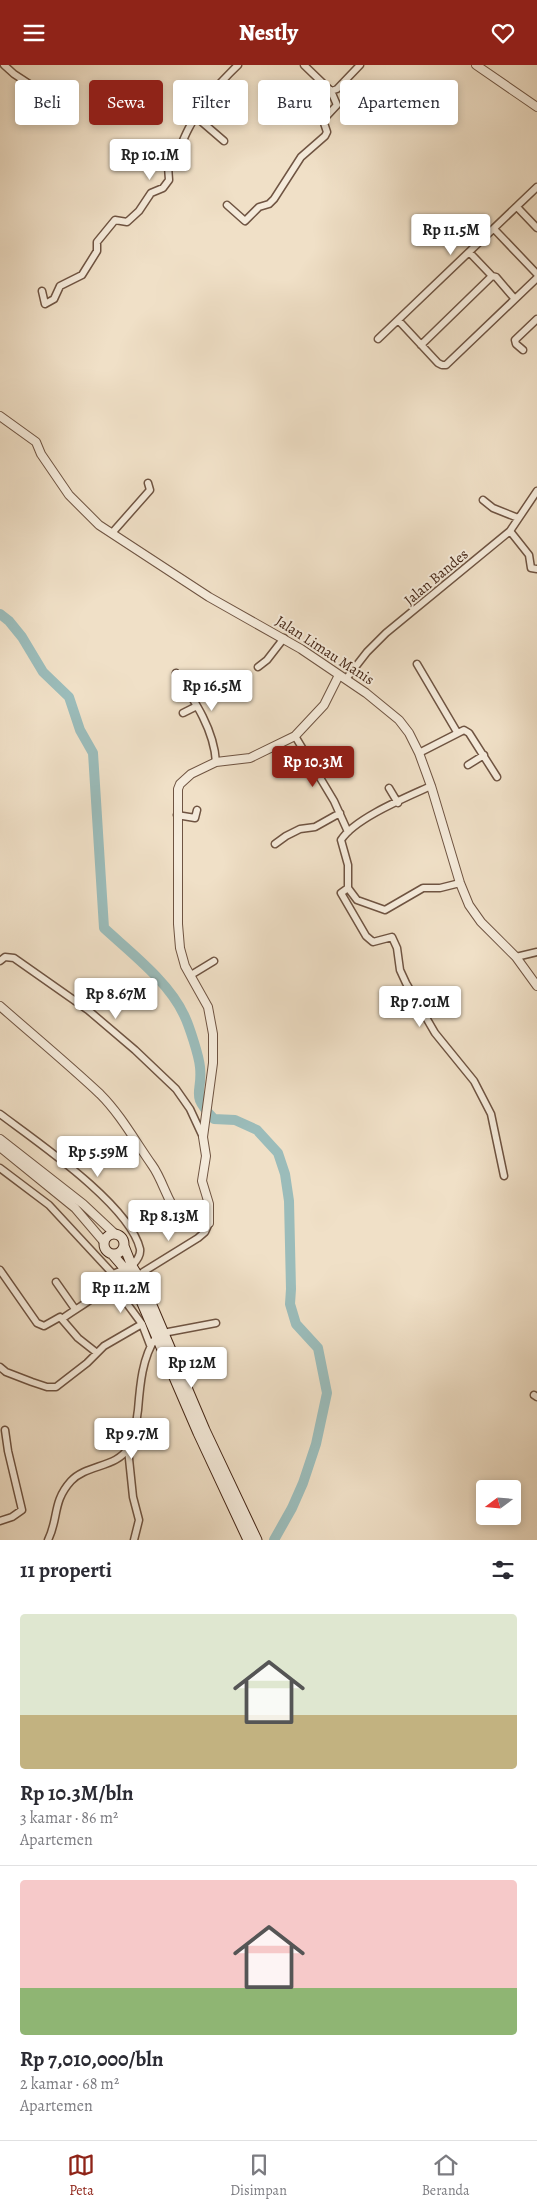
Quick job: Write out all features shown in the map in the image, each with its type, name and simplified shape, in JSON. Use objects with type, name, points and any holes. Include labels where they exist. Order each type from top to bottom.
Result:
[{"type":"main road","points":[[128,1267],[105,1250],[104,1242],[107,1237],[115,1234],[121,1237],[128,1267],[257,1540]]},
{"type":"main road","points":[[112,1254],[119,1253],[124,1246]]},
{"type":"main road","points":[[159,1335],[246,1539]]},
{"type":"street","points":[[4,65],[23,80]]},
{"type":"street","points":[[223,80],[238,65]]},
{"type":"street","points":[[227,205],[245,221],[259,207],[269,204],[300,157],[327,132],[323,119],[336,105],[331,91],[304,65]]},
{"type":"street","points":[[331,91],[337,89],[360,65]]},
{"type":"street","points":[[476,65],[537,107]]},
{"type":"street","points":[[42,291],[45,304],[54,299],[60,286],[82,275],[97,251],[97,242],[115,220],[127,222],[139,211],[152,192],[163,188],[169,180],[168,166],[177,156],[190,125]]},
{"type":"street","points":[[205,125],[224,141]]},
{"type":"street","points":[[378,339],[495,230],[537,187]]},
{"type":"street","points":[[517,207],[537,228]]},
{"type":"street","points":[[399,321],[442,365],[446,365],[537,276],[495,230]]},
{"type":"street","points":[[470,253],[496,277],[514,299]]},
{"type":"street","points":[[421,345],[492,275]]},
{"type":"street","points":[[523,350],[516,344],[516,341],[537,319]]},
{"type":"street","name":"Jalan Limau Manis","points":[[0,416],[36,442],[41,454],[69,495],[87,514],[112,533],[209,597],[284,638],[366,693],[399,720],[409,733],[419,753],[431,785],[460,883],[474,914],[516,957],[537,986]]},
{"type":"street","points":[[112,533],[150,490],[148,483]]},
{"type":"street","name":"Jalan Bandes","points":[[346,679],[367,652],[386,633],[510,531],[537,491]]},
{"type":"street","points":[[483,500],[493,508],[518,518]]},
{"type":"street","points":[[510,531],[524,546],[529,555],[531,568],[537,569]]},
{"type":"street","points":[[258,667],[267,660],[284,638]]},
{"type":"street","points":[[417,664],[456,732]]},
{"type":"street","points":[[176,673],[197,706],[213,741],[217,762]]},
{"type":"street","points":[[143,1272],[198,1238],[205,1232],[209,1223],[209,1204],[202,1181],[206,1156],[203,1137],[213,1063],[212,1023],[208,1007],[182,960],[178,924],[178,789],[180,784],[191,775],[217,762],[250,758],[295,737],[324,705],[338,675]]},
{"type":"street","points":[[183,713],[197,706]]},
{"type":"street","points":[[419,753],[456,732],[461,730],[467,731],[497,777]]},
{"type":"street","points":[[295,737],[340,813],[348,833]]},
{"type":"street","points":[[468,765],[484,755]]},
{"type":"street","points":[[431,785],[360,821],[341,840],[348,865],[348,888],[357,900],[385,910],[423,889],[440,888],[460,883]]},
{"type":"street","points":[[389,788],[398,803]]},
{"type":"street","points":[[177,815],[194,818],[196,810]]},
{"type":"street","points":[[275,844],[293,833],[315,827],[340,813]]},
{"type":"street","points":[[348,888],[341,893],[366,936],[374,942],[392,937],[397,948],[400,970],[434,1033],[474,1081],[491,1113],[504,1176]]},
{"type":"street","points":[[516,957],[537,952]]},
{"type":"street","points":[[0,961],[5,957],[14,957],[94,1015],[176,1089],[190,1109],[203,1137]]},
{"type":"street","points":[[190,975],[214,961]]},
{"type":"street","points":[[0,1006],[100,1095],[127,1125],[140,1150],[153,1167],[179,1217],[193,1225],[209,1223]]},
{"type":"street","points":[[0,1113],[106,1197],[128,1226],[140,1249],[137,1259],[128,1267],[113,1275],[111,1283],[104,1289],[62,1319],[57,1318],[44,1326],[37,1323],[0,1270]]},
{"type":"street","points":[[0,1139],[83,1204],[115,1234]]},
{"type":"street","points":[[0,1147],[75,1208],[104,1242]]},
{"type":"street","points":[[0,1168],[49,1205],[113,1275]]},
{"type":"street","points":[[56,1282],[75,1309]]},
{"type":"street","points":[[127,1285],[124,1289],[125,1301],[142,1324],[150,1345]]},
{"type":"street","points":[[62,1319],[78,1337],[97,1353]]},
{"type":"street","points":[[134,1540],[138,1520],[133,1497],[128,1449],[134,1435],[140,1385],[150,1345],[159,1335],[216,1323]]},
{"type":"street","points":[[0,1367],[6,1372],[32,1383],[56,1387],[87,1363],[112,1340],[142,1324]]},
{"type":"street","points":[[0,1521],[12,1517],[22,1510],[5,1430]]},
{"type":"street","points":[[48,1540],[57,1503],[72,1480],[79,1475],[112,1461],[128,1449]]},
{"type":"waterway","points":[[0,614],[9,621],[22,637],[43,672],[69,697],[80,730],[93,753],[104,928],[159,979],[177,1003],[186,1020],[196,1048],[200,1067],[199,1099],[206,1110],[214,1119],[235,1120],[257,1130],[278,1153],[285,1174],[289,1201],[290,1304],[296,1324],[318,1348],[327,1393],[316,1444],[303,1483],[292,1508],[274,1540]]}]
